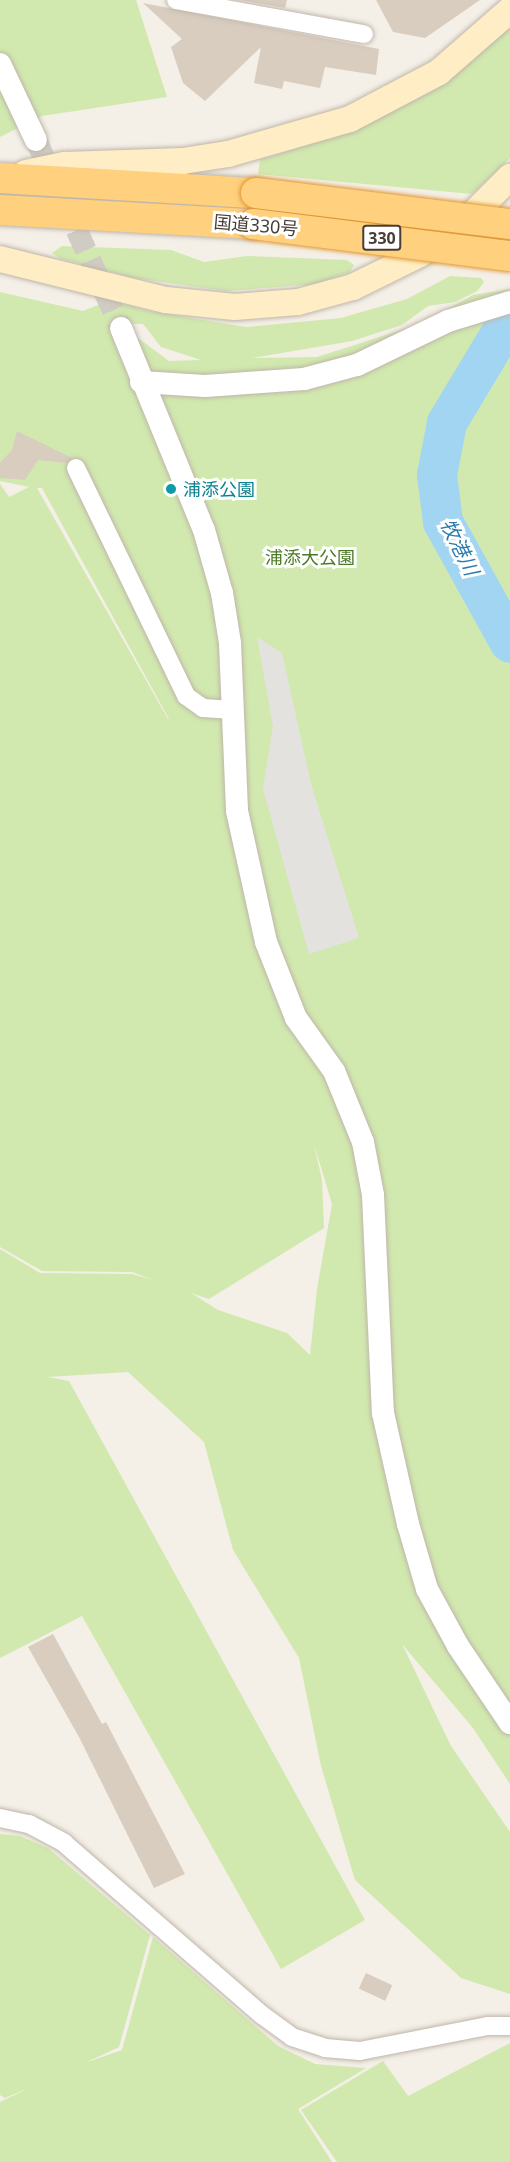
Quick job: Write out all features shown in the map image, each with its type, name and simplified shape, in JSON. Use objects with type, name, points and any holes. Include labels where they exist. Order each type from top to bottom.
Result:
[{"type":"highway","name":"国道330号","points":[[1,178],[256,193],[510,224]]},
{"type":"highway","name":"国道330号","points":[[0,210],[253,224],[510,256]]},
{"type":"main road","points":[[1,178],[65,165],[183,161],[228,154],[350,119],[439,72],[510,10]]},
{"type":"main road","points":[[0,259],[194,304],[235,307],[298,302],[353,287],[420,254],[460,227],[510,177]]},
{"type":"street","points":[[176,0],[364,34]]},
{"type":"street","points":[[0,64],[36,140]]},
{"type":"street","points":[[141,382],[205,386],[304,379],[357,365],[447,321],[510,302]]},
{"type":"street","points":[[121,328],[207,540],[230,643],[237,810],[266,942],[296,1018],[334,1071],[363,1142],[374,1195],[384,1413],[408,1524],[427,1588],[458,1646],[510,1723]]},
{"type":"street","points":[[76,468],[186,696],[203,708],[233,711]]},
{"type":"street","points":[[0,1818],[29,1824],[64,1843],[262,2015],[301,2040],[325,2048],[360,2051],[478,2028],[510,2026]]},
{"type":"green space","points":[[0,0],[136,0],[167,97],[42,116],[0,137]]},
{"type":"green space","points":[[510,27],[510,158],[472,194],[258,174],[260,160],[347,132],[414,100],[453,76]]},
{"type":"green space","points":[[62,246],[171,250],[204,262],[247,256],[347,260],[354,265],[350,272],[315,284],[226,291],[134,278],[59,258],[52,253]]},
{"type":"green space","name":"浦添大公園","points":[[450,276],[481,278],[484,282],[477,291],[455,302],[428,306],[402,325],[352,341],[252,358],[317,357],[420,324],[473,295],[510,289],[510,1784],[473,1728],[402,1644],[451,1746],[510,1832],[510,1994],[461,1978],[355,1880],[321,1766],[299,1658],[233,1550],[204,1442],[128,1372],[47,1377],[69,1381],[365,1920],[281,1969],[82,1616],[0,1658],[0,1249],[40,1273],[132,1274],[154,1280],[132,1272],[42,1271],[0,1247],[0,484],[9,497],[29,487],[0,481],[0,292],[83,311],[110,300],[148,311],[246,327],[341,318],[407,299]],"holes":[[[119,324],[143,324],[161,347],[201,360],[169,361]],[[37,488],[42,488],[168,719]],[[314,1144],[332,1204],[317,1289],[310,1355],[287,1333],[218,1310],[191,1293],[209,1299],[324,1228],[322,1180]]]},
{"type":"green space","points":[[0,1834],[20,1836],[48,1848],[150,1935],[119,2047],[85,2063],[122,2050],[153,1937],[278,2046],[315,2064],[366,2068],[298,2109],[332,2162],[0,2162],[0,2102],[29,2088],[5,2098],[0,2095]]},
{"type":"green space","points":[[510,2043],[510,2162],[337,2162],[301,2110],[383,2061],[408,2096]]},
{"type":"shaded area","points":[[257,637],[282,653],[311,784],[359,938],[309,954],[263,789],[273,726]]},
{"type":"building","points":[[239,0],[287,0],[285,8]]},
{"type":"building","points":[[376,0],[480,0],[425,38],[393,32]]},
{"type":"building","points":[[143,3],[379,49],[376,75],[325,67],[320,88],[284,81],[282,89],[254,83],[261,47],[205,101],[183,83],[171,47],[182,39]]},
{"type":"building","points":[[17,431],[72,458],[66,463],[38,460],[25,480],[0,478],[0,463],[12,450]]},
{"type":"building","points":[[53,1634],[102,1724],[106,1722],[185,1874],[154,1888],[79,1737],[28,1647]]},
{"type":"building","points":[[366,1973],[392,1985],[385,2001],[359,1988]]},
{"type":"waterway","name":"牧港川","points":[[510,318],[447,423],[437,475],[443,522],[510,643]]},
{"type":"tunnel","points":[[36,140],[121,328]]},
{"type":"place","name":"浦添公園","points":[[171,489]]}]
